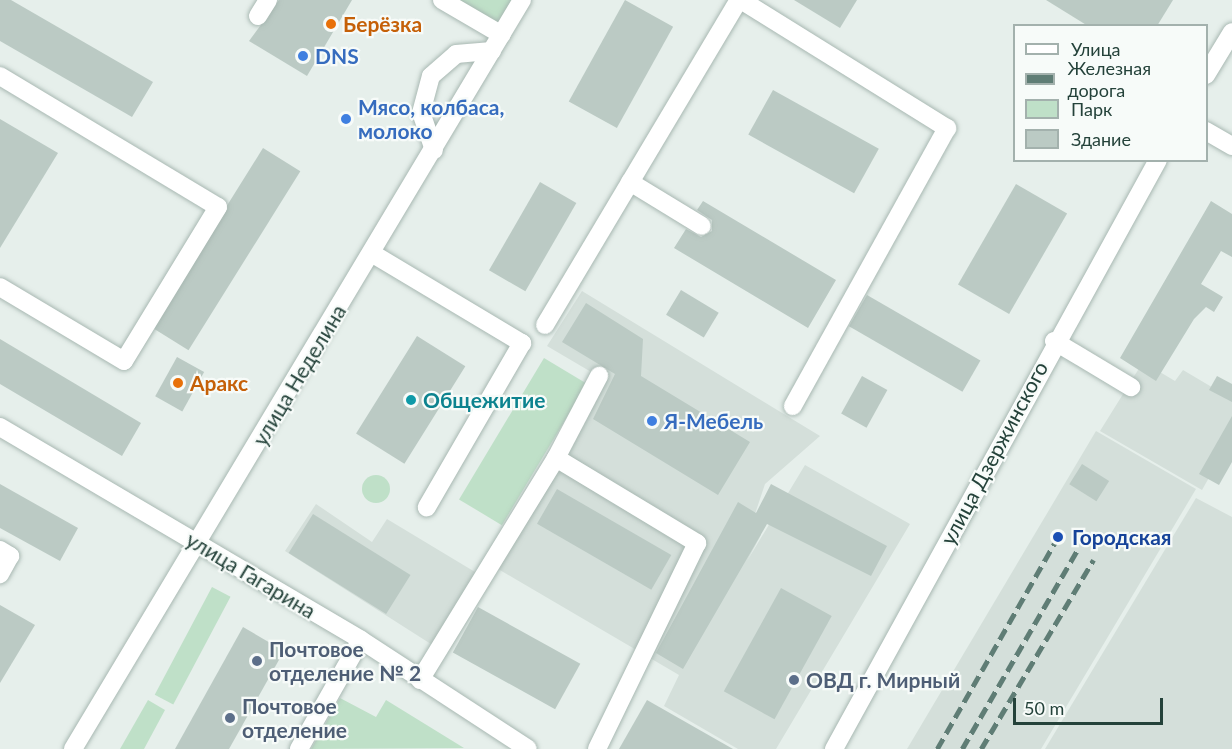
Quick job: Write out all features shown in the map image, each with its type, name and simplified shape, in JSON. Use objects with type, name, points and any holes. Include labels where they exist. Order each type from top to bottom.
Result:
[{"type":"street","points":[[258,16],[268,0]]},
{"type":"street","points":[[442,0],[502,35]]},
{"type":"street","name":"улица Неделина","points":[[74,749],[196,543],[373,255],[522,0]]},
{"type":"street","points":[[545,325],[740,0],[947,128],[793,406]]},
{"type":"street","points":[[1208,72],[1232,32]]},
{"type":"street","points":[[434,150],[421,113],[431,76],[456,54],[492,51]]},
{"type":"street","points":[[0,76],[218,207],[124,361],[0,287]]},
{"type":"street","points":[[1208,132],[1232,146]]},
{"type":"street","name":"улица Дзержинского","points":[[834,749],[1054,341],[1157,162]]},
{"type":"street","points":[[630,182],[702,226]]},
{"type":"street","points":[[373,255],[522,343],[427,507]]},
{"type":"street","points":[[1054,341],[1131,387]]},
{"type":"street","points":[[420,680],[556,458],[598,376]]},
{"type":"street","name":"улица Гагарина","points":[[0,427],[361,640],[528,749]]},
{"type":"street","points":[[556,458],[697,543],[597,749]]},
{"type":"street","points":[[0,550],[10,556],[0,574]]},
{"type":"street","points":[[299,749],[361,640]]},
{"type":"shaded area","points":[[582,291],[820,436],[765,484],[754,517],[761,535],[747,561],[805,465],[910,524],[776,749],[738,749],[664,706],[679,675],[488,563],[598,376],[547,346]]},
{"type":"shaded area","points":[[1143,362],[1175,381],[1183,370],[1232,399],[1232,437],[1202,490],[1100,431]]},
{"type":"shaded area","points":[[1096,431],[1196,489],[1041,749],[907,749]]},
{"type":"shaded area","points":[[1196,498],[1232,517],[1232,749],[1045,749]]},
{"type":"shaded area","points":[[316,504],[372,542],[387,519],[480,575],[434,646],[285,551]]},
{"type":"green space","points":[[455,0],[514,0],[499,25]]},
{"type":"green space","points":[[544,358],[587,384],[502,525],[459,499]]},
{"type":"green space","points":[[376,475],[386,479],[390,489],[386,499],[376,503],[366,499],[362,489],[366,479]]},
{"type":"green space","points":[[212,587],[231,597],[173,705],[155,695]]},
{"type":"green space","points":[[340,698],[376,717],[386,700],[464,748],[311,749]]},
{"type":"green space","points":[[148,700],[165,710],[144,749],[120,749]]},
{"type":"building","points":[[0,0],[11,0],[153,82],[132,117],[0,41]]},
{"type":"building","points":[[279,0],[352,0],[307,76],[249,41]]},
{"type":"building","points":[[625,0],[673,27],[617,128],[569,101]]},
{"type":"building","points":[[794,0],[857,0],[840,28]]},
{"type":"building","points":[[1046,0],[1173,0],[1158,24],[1085,24]]},
{"type":"building","points":[[773,90],[879,149],[854,193],[748,135]]},
{"type":"building","points":[[0,119],[58,153],[0,248]]},
{"type":"building","points":[[263,148],[300,171],[189,350],[151,327]]},
{"type":"building","points":[[540,182],[576,203],[525,291],[489,270]]},
{"type":"building","points":[[1016,184],[1067,214],[1009,314],[958,284]]},
{"type":"building","points":[[703,201],[836,280],[808,328],[674,248],[686,229],[701,237],[712,231],[712,220],[697,210]]},
{"type":"building","points":[[1211,201],[1232,214],[1232,257],[1221,251],[1201,284],[1223,297],[1214,312],[1206,307],[1194,319],[1156,381],[1120,358]]},
{"type":"building","points":[[681,290],[719,313],[704,338],[666,315]]},
{"type":"building","points":[[867,295],[980,360],[962,392],[849,326]]},
{"type":"building","points":[[586,303],[643,339],[641,376],[750,442],[718,495],[593,419],[615,374],[562,342]]},
{"type":"building","name":"Общежитие","points":[[417,336],[465,366],[404,464],[356,434]]},
{"type":"building","points":[[0,339],[141,423],[122,456],[0,384]]},
{"type":"building","points":[[177,357],[204,372],[182,411],[155,396]]},
{"type":"building","points":[[862,376],[887,390],[867,428],[841,414]]},
{"type":"building","points":[[1217,376],[1232,384],[1232,402],[1209,390]]},
{"type":"building","points":[[1232,416],[1232,462],[1219,485],[1199,474]]},
{"type":"building","points":[[1082,464],[1109,481],[1096,501],[1069,484]]},
{"type":"building","points":[[0,484],[78,528],[60,561],[0,528]]},
{"type":"building","points":[[771,484],[887,546],[871,576],[767,524],[683,669],[656,653],[738,502],[756,513]]},
{"type":"building","points":[[557,489],[671,555],[651,590],[537,524]]},
{"type":"building","points":[[313,514],[411,575],[386,614],[289,553]]},
{"type":"building","points":[[781,588],[832,616],[775,719],[724,691]]},
{"type":"building","points":[[0,605],[35,625],[0,683]]},
{"type":"building","points":[[478,607],[580,664],[555,709],[453,652]]},
{"type":"building","points":[[243,627],[284,651],[229,749],[175,749]]},
{"type":"building","points":[[647,700],[733,749],[619,749]]},
{"type":"railway","points":[[937,749],[1058,537]]},
{"type":"railway","points":[[962,749],[1076,552]]},
{"type":"railway","points":[[981,749],[1093,560]]},
{"type":"place","name":"Берёзка","points":[[331,24]]},
{"type":"place","name":"DNS","points":[[303,56]]},
{"type":"place","name":"Мясо, колбаса, молоко","points":[[346,119]]},
{"type":"place","name":"Аракс","points":[[178,383]]},
{"type":"place","name":"Общежитие","points":[[411,400]]},
{"type":"place","name":"Я-Мебель","points":[[652,421]]},
{"type":"place","name":"Городская","points":[[1058,537]]},
{"type":"place","name":"Почтовое отделение № 2","points":[[257,661]]},
{"type":"place","name":"ОВД г. Мирный","points":[[794,680]]},
{"type":"place","name":"Почтовое отделение","points":[[230,718]]}]
